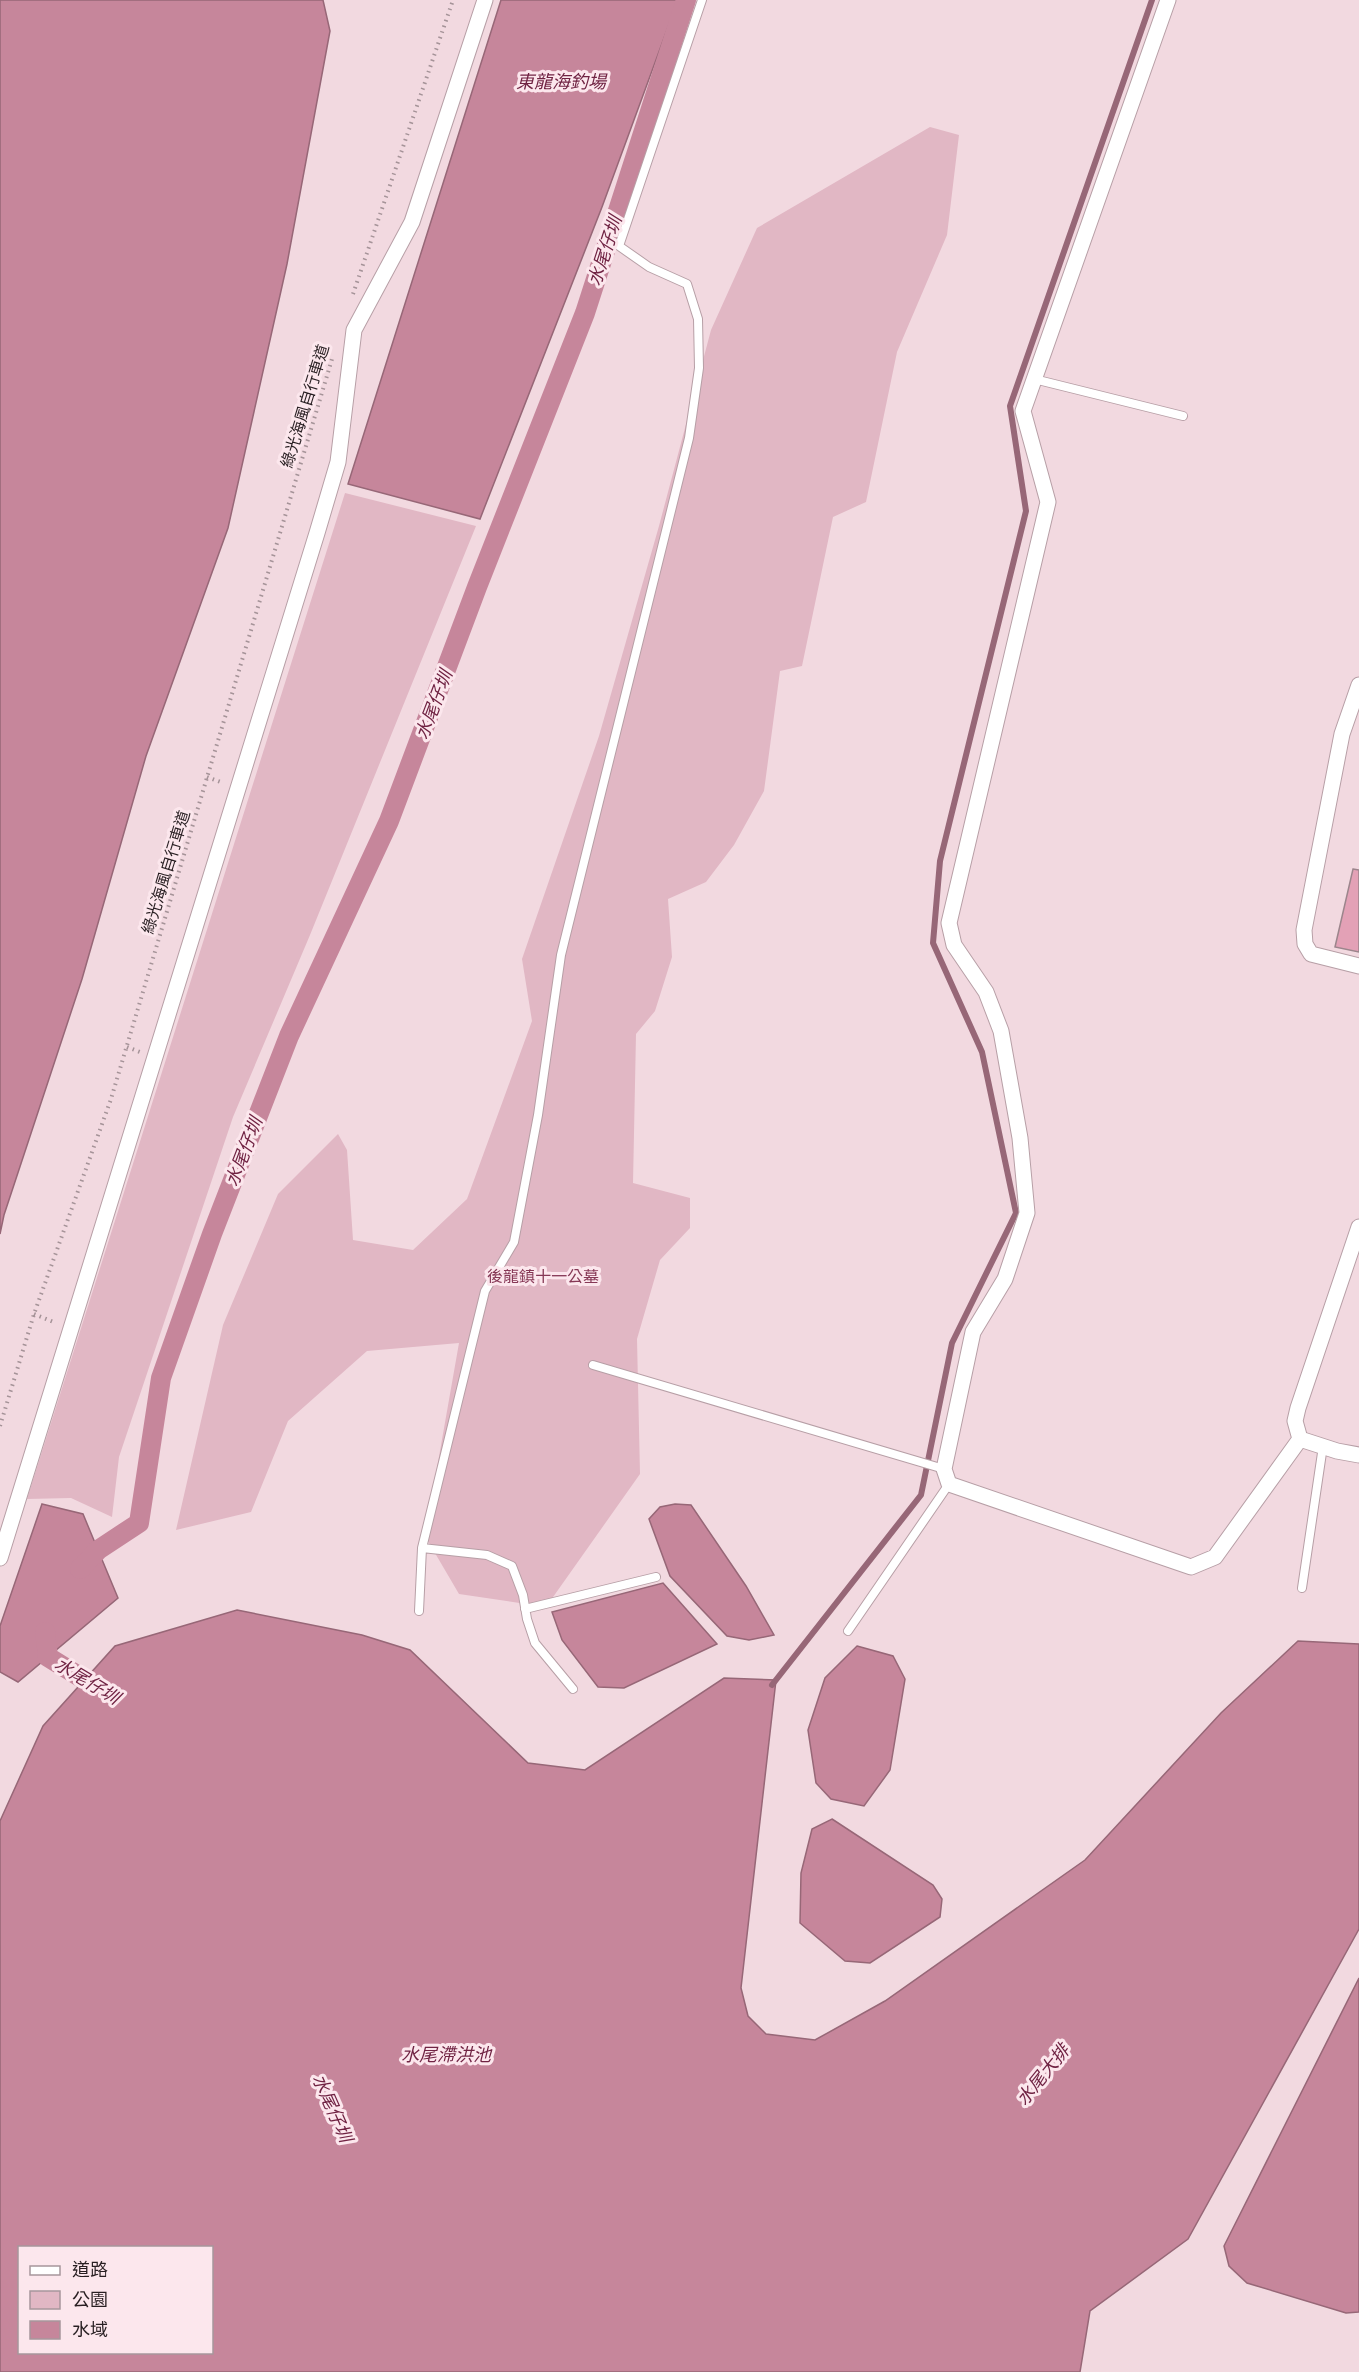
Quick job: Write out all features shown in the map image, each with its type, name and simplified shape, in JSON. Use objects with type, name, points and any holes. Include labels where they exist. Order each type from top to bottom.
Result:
[{"type":"street","points":[[0,1558],[338,462],[354,330],[412,222],[485,0]]},
{"type":"street","points":[[1168,0],[1023,411],[1048,502],[949,923],[954,945],[986,992],[1001,1031],[1020,1138],[1028,1213],[1005,1279],[972,1332],[943,1473],[1191,1567],[1215,1557],[1300,1439]]},
{"type":"street","points":[[1359,685],[1342,734],[1304,930],[1305,944],[1311,954],[1359,966]]},
{"type":"street","points":[[1300,1439],[1295,1421],[1298,1408],[1359,1227]]},
{"type":"street","points":[[1300,1439],[1359,1455]]},
{"type":"lane","points":[[419,1611],[422,1548],[485,1291],[514,1242],[538,1115],[561,955],[689,438],[699,368],[698,320],[687,284],[649,267],[619,246],[702,0]]},
{"type":"lane","points":[[1034,379],[1183,417]]},
{"type":"lane","points":[[593,1365],[918,1462],[943,1473],[848,1631]]},
{"type":"lane","points":[[1302,1588],[1323,1446]]},
{"type":"lane","points":[[422,1548],[488,1555],[512,1566],[523,1595],[535,1644],[573,1689]]},
{"type":"lane","points":[[525,1609],[656,1577]]},
{"type":"path","points":[[351,300],[453,0]]},
{"type":"path","name":"綠光海風自行車道","points":[[0,1426],[34,1314],[111,1099],[333,355]]},
{"type":"path","points":[[34,1314],[70,1329]]},
{"type":"green space","name":"後龍鎮十一公墓","points":[[930,127],[959,135],[947,235],[897,352],[866,502],[833,517],[802,666],[780,671],[764,791],[734,845],[706,882],[668,899],[672,957],[655,1011],[636,1034],[633,1183],[690,1198],[690,1228],[660,1260],[637,1339],[640,1474],[546,1607],[459,1594],[425,1536],[459,1343],[367,1351],[288,1421],[251,1512],[176,1530],[223,1325],[278,1194],[338,1134],[347,1150],[353,1240],[413,1250],[467,1199],[532,1021],[522,959],[599,736],[659,526],[711,330],[757,228]]},
{"type":"green space","points":[[345,493],[476,526],[310,935],[233,1117],[119,1457],[112,1517],[71,1498],[27,1499]]},
{"type":"water","points":[[0,0],[323,0],[330,31],[287,264],[228,528],[146,756],[82,979],[4,1215],[0,1234]]},
{"type":"water","name":"東龍海釣場","points":[[501,0],[678,0],[602,207],[480,519],[348,484]]},
{"type":"water","points":[[42,1504],[83,1514],[118,1598],[18,1682],[0,1672],[0,1626]]},
{"type":"water","points":[[675,1504],[691,1505],[746,1586],[774,1635],[749,1640],[727,1636],[670,1576],[649,1519],[660,1507]]},
{"type":"water","points":[[663,1583],[717,1644],[624,1688],[598,1687],[562,1640],[552,1612]]},
{"type":"water","name":"水尾滯洪池","points":[[237,1610],[362,1635],[410,1650],[528,1763],[585,1770],[724,1678],[776,1680],[741,1988],[748,2016],[766,2034],[815,2040],[885,2001],[1085,1860],[1221,1713],[1298,1641],[1359,1644],[1359,1929],[1188,2239],[1090,2311],[1080,2372],[0,2372],[0,1821],[43,1726],[115,1646]]},
{"type":"water","points":[[857,1646],[893,1656],[905,1679],[890,1770],[864,1806],[831,1799],[816,1783],[808,1730],[825,1678]]},
{"type":"water","points":[[832,1819],[933,1885],[942,1899],[940,1917],[870,1963],[845,1961],[800,1923],[801,1873],[812,1829]]},
{"type":"water","points":[[1359,1978],[1359,2312],[1346,2313],[1247,2283],[1229,2266],[1224,2246]]},
{"type":"building","points":[[1353,869],[1359,870],[1359,952],[1335,947]]},
{"type":"waterway","name":"水尾仔圳","points":[[80,1569],[98,1550],[139,1523],[161,1378],[212,1234],[289,1036],[389,821],[477,587],[585,313],[686,0]]},
{"type":"waterway","points":[[772,1685],[921,1495],[952,1343],[1016,1213],[982,1052],[933,943],[940,861],[1026,511],[1010,406],[1152,0]]},
{"type":"waterway","name":"水尾仔圳","points":[[45,1632],[48,1657],[106,1693]]},
{"type":"water label","name":"水尾大排","points":[[1043,2075]]}]
